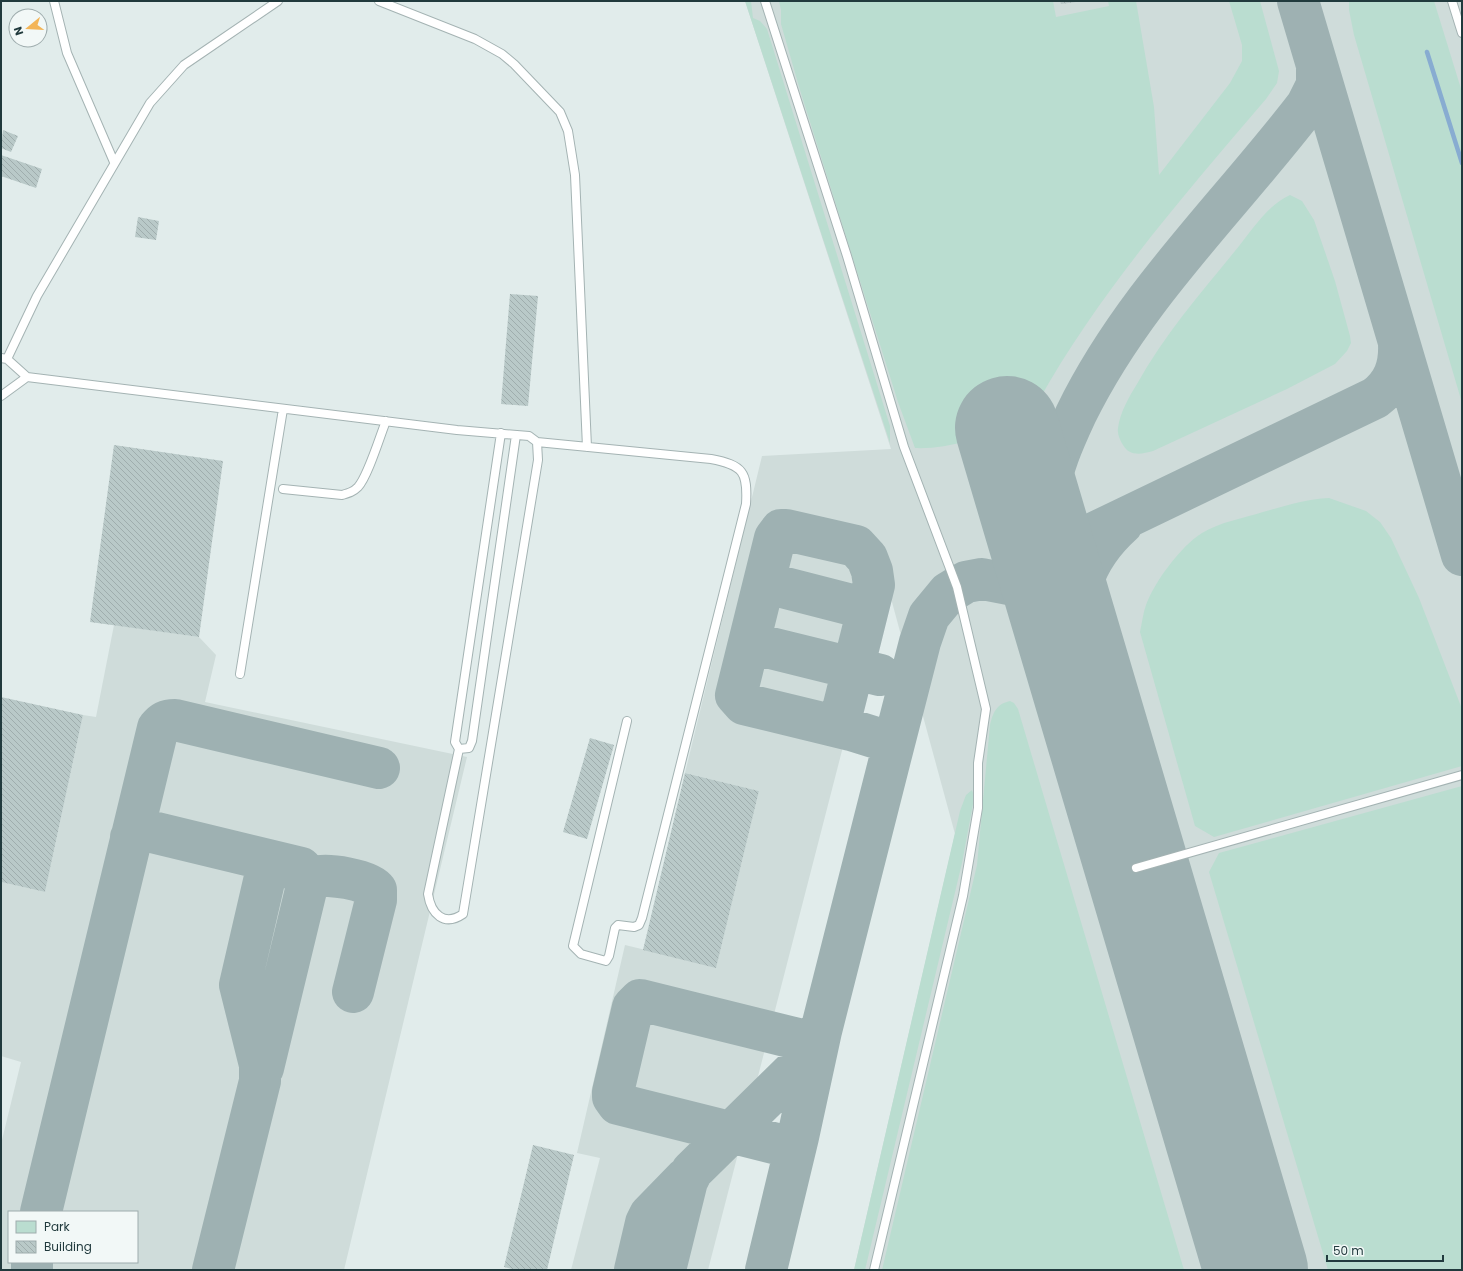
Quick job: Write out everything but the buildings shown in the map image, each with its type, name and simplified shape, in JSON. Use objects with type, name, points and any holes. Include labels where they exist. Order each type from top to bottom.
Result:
[{"type":"lane","points":[[54,1],[67,54],[114,162]]},
{"type":"lane","points":[[278,1],[184,65],[150,103],[114,162],[37,296],[4,358],[27,377],[283,409],[386,420],[457,430],[529,436],[537,442],[711,459],[732,463],[743,472],[747,489],[746,504],[642,918],[639,924],[634,926],[618,925],[615,928],[609,956],[606,961],[581,954],[573,946],[627,721]]},
{"type":"lane","points":[[379,1],[474,39],[502,54],[529,78],[560,112],[568,131],[575,175],[587,447]]},
{"type":"lane","points":[[765,1],[847,256],[904,447],[957,587],[986,708],[978,763],[978,808],[963,896],[874,1270]]},
{"type":"lane","points":[[1452,1],[1462,33]]},
{"type":"lane","points":[[1,396],[27,377]]},
{"type":"lane","points":[[240,674],[283,409]]},
{"type":"lane","points":[[283,489],[342,495],[350,493],[359,485],[386,420]]},
{"type":"lane","points":[[501,433],[455,742],[459,749],[428,894],[430,906],[436,915],[448,919],[455,919],[463,914],[537,468],[537,442]]},
{"type":"lane","points":[[459,749],[469,748],[472,741],[516,435]]},
{"type":"lane","points":[[1136,868],[1462,775]]},
{"type":"shaded area","points":[[745,1],[1462,1],[1462,1270],[854,1270],[955,834],[886,580],[708,1270],[571,1270],[600,1158],[577,1153],[625,945],[716,967],[759,791],[685,773],[762,456],[891,449]]},
{"type":"shaded area","points":[[114,625],[199,637],[216,655],[205,702],[467,757],[344,1270],[1,1270],[1,1144],[21,1062],[1,1056],[1,882],[45,892],[83,715],[96,717]]},
{"type":"green space","points":[[745,1],[751,1],[753,18],[760,21],[767,29],[890,426],[890,443]]},
{"type":"green space","points":[[779,1],[1053,1],[1056,17],[1109,6],[1108,1],[1136,1],[1154,107],[1159,175],[1230,83],[1242,61],[1242,45],[1229,1],[1260,1],[1279,71],[1277,83],[1266,99],[1145,244],[1089,320],[1063,359],[1039,400],[1043,416],[980,438],[946,446],[915,448],[898,402],[800,90],[781,24],[781,10]]},
{"type":"green space","points":[[1349,1],[1434,1],[1462,92],[1462,403],[1354,35],[1349,10]]},
{"type":"green space","points":[[1290,195],[1302,201],[1314,220],[1335,281],[1350,336],[1351,343],[1347,351],[1335,364],[1287,389],[1153,451],[1136,454],[1129,451],[1123,445],[1119,437],[1119,422],[1128,399],[1148,366],[1183,315],[1266,212]]},
{"type":"green space","points":[[1329,498],[1366,511],[1380,522],[1391,538],[1419,598],[1462,709],[1462,766],[1214,837],[1195,826],[1140,632],[1146,605],[1162,575],[1177,555],[1202,533],[1224,523],[1279,507],[1304,501]]},
{"type":"green space","points":[[1010,701],[1014,703],[1018,709],[1184,1270],[882,1270],[977,865],[990,725],[992,717],[998,707],[1005,702]]},
{"type":"green space","points":[[1462,786],[1462,1270],[1328,1270],[1209,872],[1219,853]]},
{"type":"green space","points":[[972,790],[974,796],[973,804],[962,863],[865,1270],[854,1270],[960,811],[966,795]]},
{"type":"waterway","points":[[1427,52],[1462,163]]},
{"type":"taxiway","points":[[1298,1],[1462,555]]},
{"type":"taxiway","points":[[1051,575],[1046,528],[1047,500],[1051,477],[1062,445],[1076,414],[1099,371],[1125,331],[1154,292],[1307,105],[1317,85],[1317,65]]},
{"type":"taxiway","points":[[1024,563],[1090,535],[1375,398],[1382,393],[1391,381],[1397,367],[1399,344]]},
{"type":"taxiway","points":[[1076,655],[1075,618],[1077,600],[1082,584],[1088,568],[1097,552],[1122,524]]},
{"type":"taxiway","points":[[851,730],[844,723],[842,713],[874,585],[872,571],[867,558],[856,546],[781,530],[775,538],[736,695],[744,704],[851,730],[883,740],[892,751]]},
{"type":"taxiway","points":[[766,1270],[798,1137],[821,1031],[920,642],[929,616],[948,593],[966,582],[982,579],[1013,585],[1031,593],[1048,607],[1060,623],[1075,657]]},
{"type":"taxiway","points":[[761,595],[767,587],[778,586],[857,606],[864,612],[865,621]]},
{"type":"taxiway","points":[[752,632],[752,638],[758,645],[880,675]]},
{"type":"taxiway","points":[[41,1211],[158,728],[169,720],[175,720],[379,768]]},
{"type":"taxiway","points":[[131,837],[135,832],[144,830],[301,868]]},
{"type":"taxiway","points":[[213,1270],[260,1081],[260,1065],[240,985],[265,877],[274,869],[292,866],[301,874],[307,886]]},
{"type":"taxiway","points":[[263,1068],[307,886],[315,877],[329,876],[357,880],[372,886],[376,890],[376,900],[353,992]]},
{"type":"taxiway","points":[[792,1161],[792,1155],[785,1146],[618,1104],[613,1097],[613,1092],[633,1007],[640,1000],[806,1041],[821,1031]]},
{"type":"taxiway","points":[[665,1270],[687,1181],[692,1171],[807,1058],[816,1044]]},
{"type":"taxiway","points":[[635,1270],[646,1223],[650,1215],[686,1178]]},
{"type":"taxiway","points":[[32,1263],[32,1270]]},
{"type":"runway","points":[[1007,428],[1256,1270]]}]
